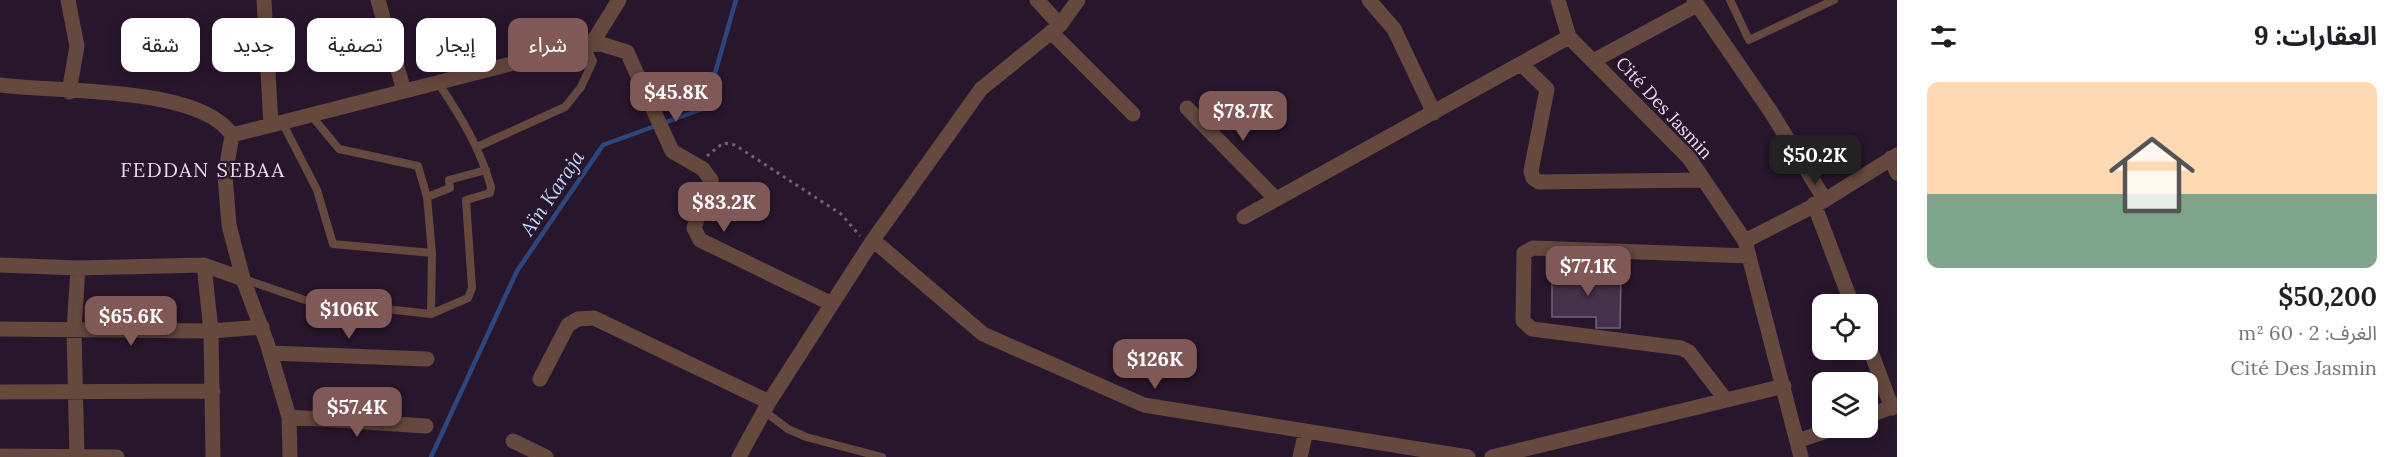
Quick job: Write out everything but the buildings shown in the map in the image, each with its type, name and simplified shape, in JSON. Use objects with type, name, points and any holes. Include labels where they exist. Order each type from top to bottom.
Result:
[{"type":"street","points":[[68,0],[77,46],[69,92]]},
{"type":"street","points":[[264,0],[276,123]]},
{"type":"street","points":[[378,0],[404,91]]},
{"type":"street","points":[[588,45],[619,0]]},
{"type":"street","points":[[1037,0],[1055,28],[1133,114]]},
{"type":"street","points":[[744,452],[766,407],[871,243],[981,88],[1055,28],[1078,0]]},
{"type":"street","points":[[1369,0],[1394,29],[1434,113]]},
{"type":"street","name":"Cité Des Jasmin","points":[[1558,0],[1569,37],[1689,158],[1747,248],[1801,457]]},
{"type":"street","points":[[1593,61],[1695,2],[1772,112],[1820,202],[1849,294]]},
{"type":"street","points":[[1244,217],[1569,37]]},
{"type":"street","points":[[588,45],[601,44],[627,52],[668,146],[672,151],[702,169],[711,180],[694,228],[700,240],[832,304]]},
{"type":"street","points":[[1521,64],[1547,88],[1531,171],[1533,178],[1539,182],[1704,180]]},
{"type":"street","points":[[232,135],[309,113],[508,66]]},
{"type":"street","points":[[0,85],[69,92],[97,92],[176,102],[225,124],[232,135],[225,176],[226,201],[243,279],[262,327],[289,417],[290,457]]},
{"type":"street","points":[[1187,108],[1276,199]]},
{"type":"street","points":[[1726,400],[1689,352],[1681,348],[1532,329],[1526,326],[1523,321],[1524,252],[1533,248],[1747,248],[1894,156],[1897,173]]},
{"type":"street","points":[[871,243],[983,334],[1144,405],[1306,431],[1396,451],[1468,457]]},
{"type":"street","points":[[0,265],[78,267],[204,265],[243,279]]},
{"type":"street","points":[[204,265],[211,331],[213,457]]},
{"type":"street","points":[[77,457],[74,330],[78,267]]},
{"type":"street","points":[[540,379],[568,325],[578,319],[594,318],[766,407]]},
{"type":"street","points":[[0,329],[211,331],[262,327]]},
{"type":"street","points":[[270,353],[427,359]]},
{"type":"street","points":[[1875,360],[1894,406],[1878,412]]},
{"type":"street","points":[[1492,457],[1784,386]]},
{"type":"street","points":[[0,392],[213,391]]},
{"type":"street","points":[[289,417],[426,426]]},
{"type":"street","points":[[1300,457],[1306,431]]},
{"type":"street","points":[[1797,441],[1812,436]]},
{"type":"street","points":[[513,441],[546,457]]},
{"type":"street","points":[[0,456],[117,457]]},
{"type":"lane","points":[[1730,0],[1749,40],[1834,0]]},
{"type":"lane","points":[[588,45],[593,61],[588,72]]},
{"type":"lane","points":[[477,147],[565,107],[581,87],[588,72]]},
{"type":"lane","points":[[243,279],[305,300],[431,314],[468,298],[472,288],[466,200],[490,193],[491,187],[477,147],[463,119],[439,84]]},
{"type":"lane","points":[[309,113],[339,149],[418,166],[427,197],[432,253],[431,314]]},
{"type":"lane","points":[[276,123],[317,190],[333,244],[432,253]]},
{"type":"lane","points":[[427,197],[450,188],[449,180],[486,170]]},
{"type":"lane","points":[[766,407],[788,429],[806,437],[882,457]]},
{"type":"path","points":[[696,165],[723,143],[735,145],[842,214],[871,243]]},
{"type":"waterway","name":"Aïn Karaja","points":[[431,457],[517,271],[603,145],[705,108],[736,0]]},
{"type":"district","name":"FEDDAN SEBAA","points":[[203,170]]}]
